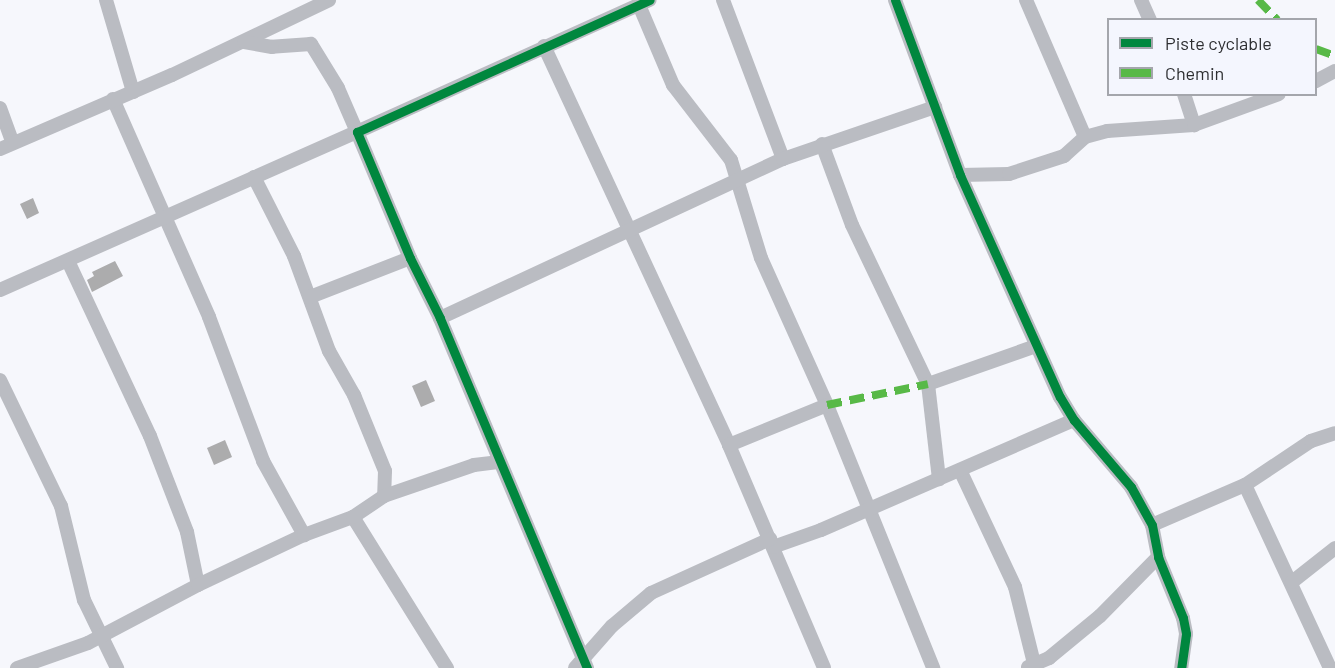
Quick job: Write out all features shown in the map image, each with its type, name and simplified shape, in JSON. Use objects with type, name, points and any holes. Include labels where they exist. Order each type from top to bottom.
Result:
[{"type":"street","points":[[106,0],[133,92]]},
{"type":"street","points":[[0,108],[6,146],[244,42],[329,0]]},
{"type":"street","points":[[723,0],[783,159]]},
{"type":"street","points":[[895,0],[960,175],[1036,346],[1074,420],[1131,487],[1152,525],[1158,557],[1186,634],[1181,668]]},
{"type":"street","points":[[1026,0],[1085,137]]},
{"type":"street","points":[[1141,0],[1149,18]]},
{"type":"street","points":[[0,290],[644,2],[673,85],[721,143],[731,160],[761,258],[827,405],[933,668]]},
{"type":"street","points":[[244,42],[272,47],[308,42],[338,88],[410,258],[440,318],[581,664],[651,593],[772,543],[868,509],[1074,420]]},
{"type":"street","points":[[544,46],[729,445],[824,668]]},
{"type":"street","points":[[1317,80],[1335,70]]},
{"type":"street","points":[[1185,96],[1194,125]]},
{"type":"street","points":[[960,175],[1009,174],[1064,156],[1085,137],[1107,131],[1194,125],[1274,96]]},
{"type":"street","points":[[113,99],[209,318],[263,460],[304,535]]},
{"type":"street","points":[[440,318],[783,159],[935,107]]},
{"type":"street","points":[[822,144],[852,225],[928,384],[939,479]]},
{"type":"street","points":[[254,177],[275,215],[310,297],[329,351],[354,394],[385,471],[384,496]]},
{"type":"street","points":[[310,297],[410,258]]},
{"type":"street","points":[[68,261],[150,436],[187,532],[198,585]]},
{"type":"street","points":[[928,384],[1036,346]]},
{"type":"street","points":[[0,380],[62,506],[78,580],[99,634],[117,668]]},
{"type":"street","points":[[729,445],[827,405]]},
{"type":"street","points":[[1152,525],[1245,485],[1311,441],[1335,433]]},
{"type":"street","points":[[17,668],[88,643],[99,634],[198,585],[304,535],[353,517],[384,496],[474,465],[500,462]]},
{"type":"street","points":[[960,470],[1015,587],[1030,666],[1051,663],[1158,557]]},
{"type":"street","points":[[1245,485],[1330,668]]},
{"type":"street","points":[[353,517],[447,668]]},
{"type":"street","points":[[1292,582],[1335,548]]},
{"type":"building","points":[[33,198],[39,213],[27,219],[20,204]]},
{"type":"building","points":[[115,261],[123,276],[92,292],[87,280],[94,276],[92,272]]},
{"type":"building","points":[[426,380],[435,401],[421,407],[412,386]]},
{"type":"building","points":[[225,440],[232,457],[214,465],[207,448]]},
{"type":"marked path","points":[[1258,0],[1275,18]]},
{"type":"marked path","points":[[1317,49],[1335,56]]},
{"type":"marked path","points":[[827,405],[928,384]]},
{"type":"cycle path","points":[[587,668],[440,318],[410,258],[357,132],[650,0]]},
{"type":"cycle path","points":[[895,0],[960,175],[1060,397],[1074,420],[1131,487],[1152,525],[1158,557],[1183,618],[1186,634],[1181,668]]}]
